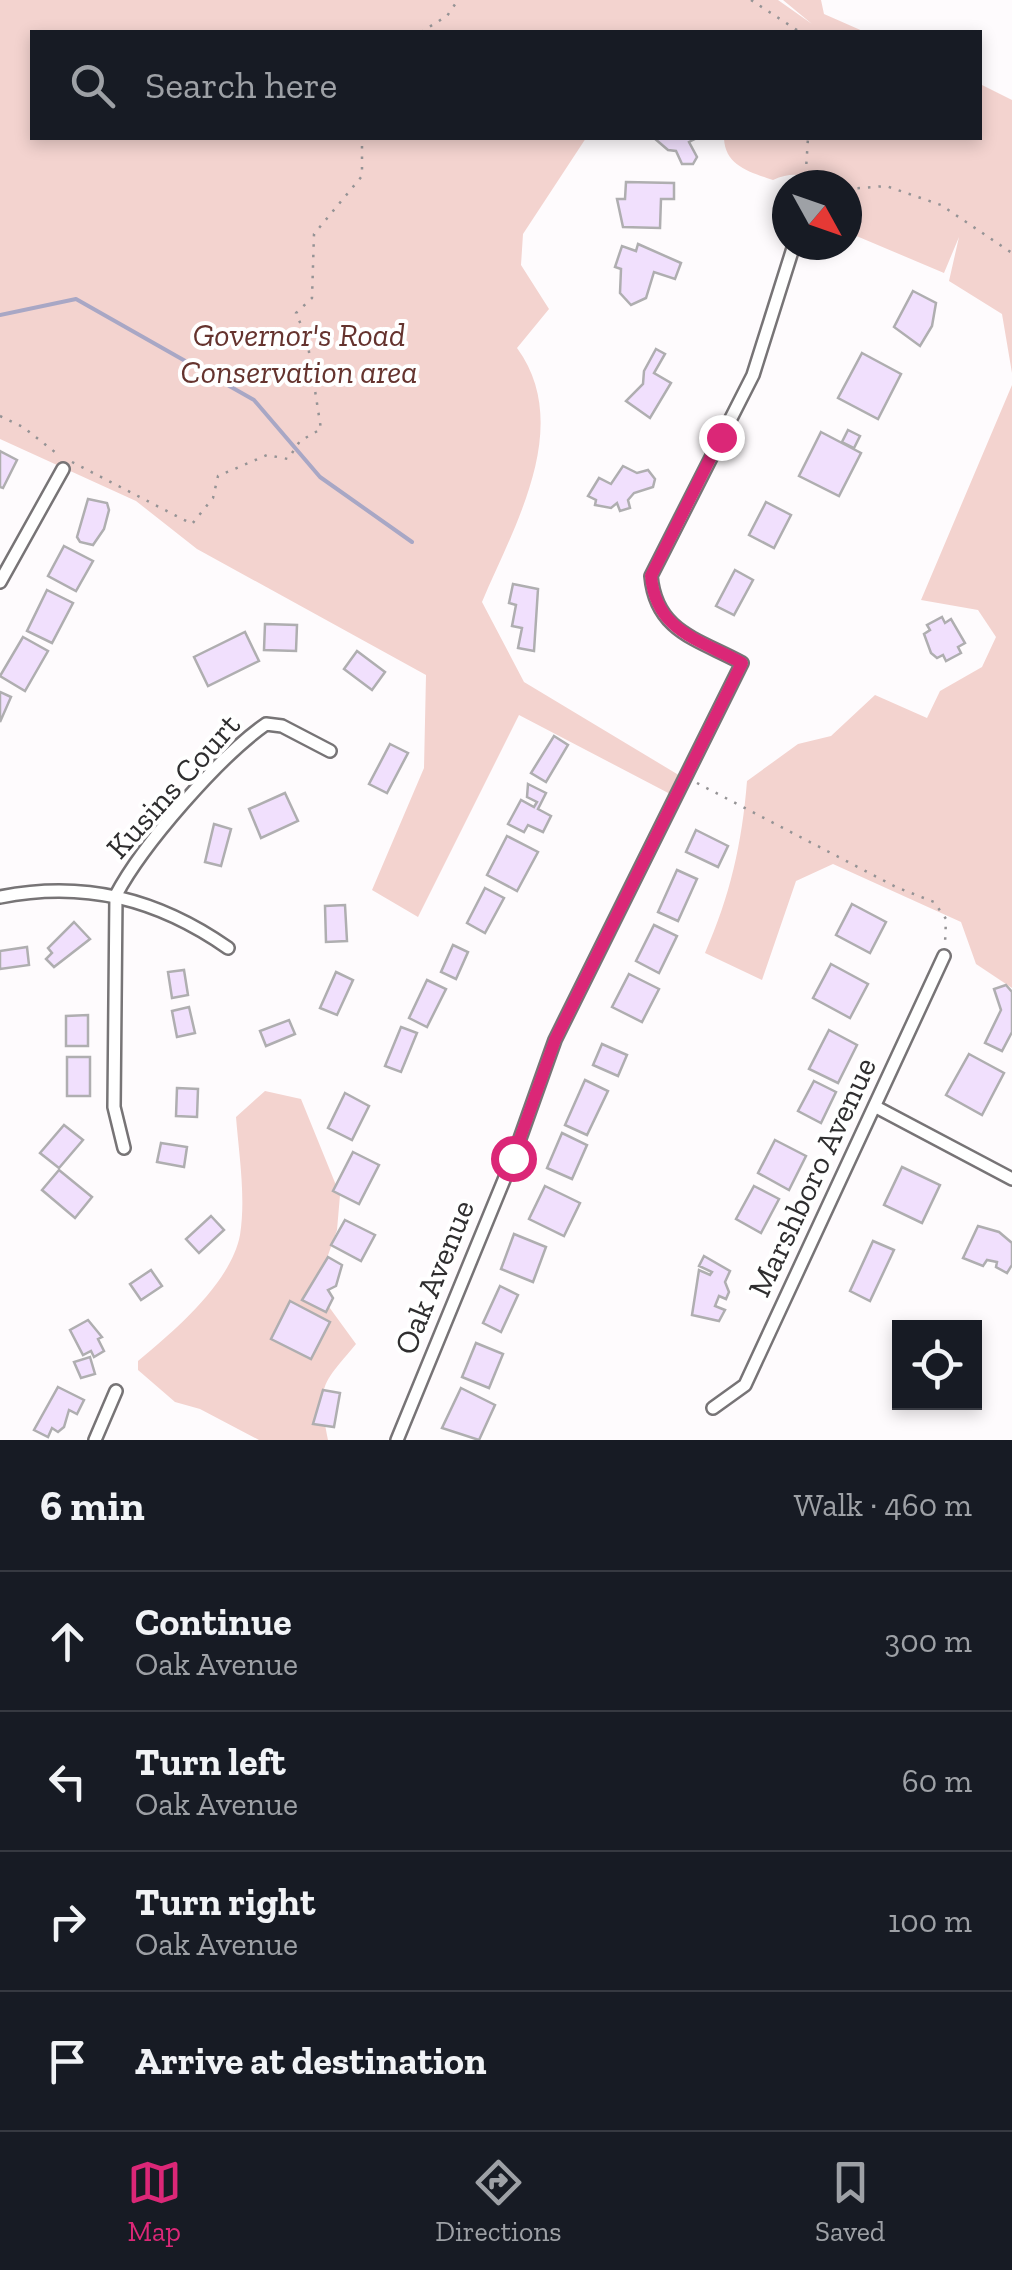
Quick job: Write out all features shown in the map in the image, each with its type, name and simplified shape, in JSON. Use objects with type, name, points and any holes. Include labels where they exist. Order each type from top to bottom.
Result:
[{"type":"street","name":"Oak Avenue","points":[[397,1440],[513,1158],[555,1040],[742,663],[666,621],[654,602],[651,576],[753,375],[789,260]]},
{"type":"street","points":[[0,582],[63,468]]},
{"type":"street","name":"Kusins Court","points":[[116,895],[132,866],[228,758],[266,724],[282,726],[330,752]]},
{"type":"street","points":[[0,897],[78,889],[116,895],[165,912],[228,948]]},
{"type":"street","points":[[116,895],[114,1107],[124,1148]]},
{"type":"street","name":"Marshboro Avenue","points":[[713,1408],[745,1385],[944,956]]},
{"type":"street","points":[[876,1107],[1012,1178]]},
{"type":"street","points":[[95,1440],[116,1391]]},
{"type":"path","points":[[424,30],[447,16],[458,0]]},
{"type":"path","points":[[751,0],[797,30]]},
{"type":"path","points":[[0,416],[23,426],[50,450],[192,524],[213,498],[218,476],[267,454],[288,460],[300,440],[321,429],[306,338],[296,314],[312,298],[314,234],[362,176],[362,140]]},
{"type":"path","points":[[806,170],[808,140]]},
{"type":"path","points":[[862,188],[886,186],[941,206],[1012,252]]},
{"type":"path","points":[[692,780],[896,887],[934,902],[946,919],[944,956]]},
{"type":"green space","name":"Governor's Road Conservation area","points":[[0,0],[778,0],[812,24],[783,0],[821,0],[824,14],[860,30],[30,30],[30,140],[585,140],[523,234],[521,265],[549,309],[517,348],[533,378],[540,410],[539,443],[522,509],[482,602],[524,682],[682,777],[674,796],[519,715],[418,917],[372,890],[424,768],[426,675],[197,549],[136,501],[0,439]]},
{"type":"green space","points":[[982,85],[1012,100],[1012,373],[1002,314],[949,281],[959,237],[944,273],[862,238],[862,170],[772,170],[772,180],[740,167],[729,155],[724,140],[982,140]]},
{"type":"green space","points":[[1012,385],[1012,988],[976,964],[961,922],[833,864],[796,881],[762,980],[705,953],[734,869],[747,781],[798,744],[831,736],[875,695],[927,718],[940,691],[982,667],[996,637],[978,610],[921,600]]},
{"type":"green space","points":[[265,1091],[301,1099],[340,1195],[337,1230],[316,1289],[356,1344],[325,1387],[323,1408],[328,1440],[259,1440],[200,1409],[175,1402],[138,1370],[138,1361],[213,1288],[234,1253],[242,1206],[236,1117]]},
{"type":"building","points":[[656,140],[693,140],[689,142],[697,157],[693,164],[682,164],[676,151],[668,150]]},
{"type":"building","points":[[626,182],[674,183],[674,199],[661,199],[660,228],[623,227],[617,199],[625,199]]},
{"type":"building","points":[[638,244],[681,263],[675,279],[654,272],[646,298],[631,305],[620,293],[621,269],[615,267],[622,246],[636,251]]},
{"type":"building","points":[[913,291],[936,303],[932,326],[920,346],[894,327]]},
{"type":"building","points":[[656,349],[665,354],[654,373],[671,383],[650,418],[626,401],[643,384],[644,371]]},
{"type":"building","points":[[862,353],[901,374],[878,419],[838,398]]},
{"type":"building","points":[[848,430],[860,436],[854,448],[842,442]]},
{"type":"building","points":[[821,432],[861,453],[839,496],[799,476]]},
{"type":"building","points":[[0,451],[17,460],[3,488],[0,487]]},
{"type":"building","points":[[623,466],[637,473],[648,470],[655,479],[653,487],[634,493],[628,500],[630,508],[620,511],[617,503],[611,508],[595,505],[596,500],[588,496],[599,478],[611,484]]},
{"type":"building","points":[[88,499],[107,503],[109,510],[104,529],[93,545],[80,542],[77,537]]},
{"type":"building","points":[[766,502],[791,515],[774,548],[749,535]]},
{"type":"building","points":[[64,546],[93,561],[76,591],[48,576]]},
{"type":"building","points":[[735,570],[753,580],[734,615],[716,606]]},
{"type":"building","points":[[513,584],[538,589],[534,651],[518,648],[522,628],[512,626],[516,605],[509,603]]},
{"type":"building","points":[[47,590],[73,603],[52,643],[27,631]]},
{"type":"building","points":[[942,617],[945,623],[951,619],[965,643],[958,647],[961,653],[946,661],[943,655],[937,658],[931,653],[924,634],[930,630],[927,625]]},
{"type":"building","points":[[265,624],[297,625],[296,651],[264,650]]},
{"type":"building","points":[[245,632],[259,661],[208,686],[194,657]]},
{"type":"building","points":[[23,637],[48,651],[25,691],[0,676]]},
{"type":"building","points":[[357,651],[385,672],[372,690],[344,669]]},
{"type":"building","points":[[0,692],[11,697],[0,722]]},
{"type":"building","points":[[554,736],[568,745],[546,782],[531,773]]},
{"type":"building","points":[[390,744],[408,753],[387,793],[369,784]]},
{"type":"building","points":[[528,784],[546,793],[538,809],[551,816],[543,832],[528,825],[524,832],[508,824],[521,800],[534,807],[537,802],[527,797]]},
{"type":"building","points":[[285,793],[298,821],[261,838],[249,809]]},
{"type":"building","points":[[214,824],[231,829],[221,866],[205,862]]},
{"type":"building","points":[[696,830],[728,846],[718,867],[686,852]]},
{"type":"building","points":[[507,836],[538,852],[517,891],[487,875]]},
{"type":"building","points":[[677,870],[697,879],[678,921],[658,912]]},
{"type":"building","points":[[485,888],[504,898],[485,933],[467,923]]},
{"type":"building","points":[[852,904],[886,922],[870,953],[836,935]]},
{"type":"building","points":[[345,905],[347,941],[326,942],[325,906]]},
{"type":"building","points":[[74,922],[90,939],[54,967],[46,959],[52,953],[48,948]]},
{"type":"building","points":[[654,925],[677,936],[659,973],[636,961]]},
{"type":"building","points":[[453,945],[468,952],[456,979],[441,972]]},
{"type":"building","points":[[27,947],[29,965],[0,969],[0,951]]},
{"type":"building","points":[[831,964],[868,984],[850,1018],[813,998]]},
{"type":"building","points":[[184,970],[188,995],[172,998],[168,972]]},
{"type":"building","points":[[336,972],[353,980],[337,1015],[320,1008]]},
{"type":"building","points":[[629,974],[659,989],[642,1022],[612,1007]]},
{"type":"building","points":[[427,980],[446,989],[427,1027],[409,1018]]},
{"type":"building","points":[[1006,985],[1012,992],[1012,1032],[1002,1051],[985,1043],[1001,1010],[994,989]]},
{"type":"building","points":[[189,1007],[195,1033],[177,1037],[172,1011]]},
{"type":"building","points":[[88,1015],[88,1046],[66,1046],[66,1016]]},
{"type":"building","points":[[289,1020],[295,1034],[266,1046],[260,1031]]},
{"type":"building","points":[[401,1027],[417,1033],[401,1072],[385,1066]]},
{"type":"building","points":[[829,1030],[857,1045],[838,1083],[809,1069]]},
{"type":"building","points":[[602,1044],[627,1055],[618,1076],[593,1065]]},
{"type":"building","points":[[969,1054],[1004,1073],[982,1115],[946,1095]]},
{"type":"building","points":[[67,1057],[90,1057],[90,1096],[67,1096]]},
{"type":"building","points":[[585,1080],[608,1091],[587,1135],[565,1125]]},
{"type":"building","points":[[814,1081],[836,1092],[821,1123],[798,1111]]},
{"type":"building","points":[[177,1088],[198,1089],[197,1117],[176,1116]]},
{"type":"building","points":[[345,1093],[369,1106],[352,1140],[328,1128]]},
{"type":"building","points":[[64,1125],[83,1140],[59,1168],[40,1153]]},
{"type":"building","points":[[562,1133],[587,1145],[572,1179],[547,1168]]},
{"type":"building","points":[[775,1140],[806,1156],[789,1190],[758,1173]]},
{"type":"building","points":[[161,1143],[187,1147],[184,1167],[157,1162]]},
{"type":"building","points":[[353,1152],[379,1165],[359,1204],[333,1191]]},
{"type":"building","points":[[902,1167],[940,1185],[922,1223],[884,1205]]},
{"type":"building","points":[[59,1170],[92,1197],[75,1218],[42,1190]]},
{"type":"building","points":[[545,1186],[580,1203],[564,1236],[529,1219]]},
{"type":"building","points":[[754,1186],[779,1199],[761,1233],[736,1219]]},
{"type":"building","points":[[211,1216],[224,1230],[199,1253],[186,1239]]},
{"type":"building","points":[[345,1220],[375,1235],[361,1261],[331,1245]]},
{"type":"building","points":[[978,1226],[999,1232],[1012,1243],[1012,1265],[1007,1273],[996,1267],[997,1262],[987,1260],[983,1266],[963,1258]]},
{"type":"building","points":[[514,1234],[546,1247],[533,1282],[501,1269]]},
{"type":"building","points":[[873,1241],[894,1250],[870,1301],[850,1291]]},
{"type":"building","points":[[704,1256],[730,1271],[725,1282],[729,1292],[726,1299],[719,1296],[715,1306],[725,1310],[719,1321],[692,1315],[699,1270],[710,1275],[712,1272],[699,1266]]},
{"type":"building","points":[[328,1257],[342,1265],[336,1286],[328,1290],[333,1298],[326,1312],[302,1300]]},
{"type":"building","points":[[151,1270],[162,1286],[141,1300],[130,1284]]},
{"type":"building","points":[[500,1286],[518,1295],[501,1332],[483,1323]]},
{"type":"building","points":[[290,1301],[330,1322],[311,1359],[271,1339]]},
{"type":"building","points":[[88,1320],[102,1337],[98,1339],[104,1351],[94,1357],[91,1351],[83,1355],[70,1330]]},
{"type":"building","points":[[476,1343],[503,1354],[489,1388],[462,1377]]},
{"type":"building","points":[[90,1357],[95,1374],[81,1378],[74,1362]]},
{"type":"building","points":[[58,1387],[84,1400],[77,1414],[69,1410],[64,1427],[58,1432],[52,1428],[48,1437],[34,1430]]},
{"type":"building","points":[[461,1388],[495,1405],[479,1440],[442,1428]]},
{"type":"building","points":[[323,1390],[340,1393],[334,1427],[313,1424]]},
{"type":"waterway","points":[[0,315],[76,299],[254,400],[320,477],[412,542]]},
{"type":"route","points":[[513,1158],[555,1040],[683,774],[742,663],[666,621],[654,602],[651,576],[721,437]]}]
